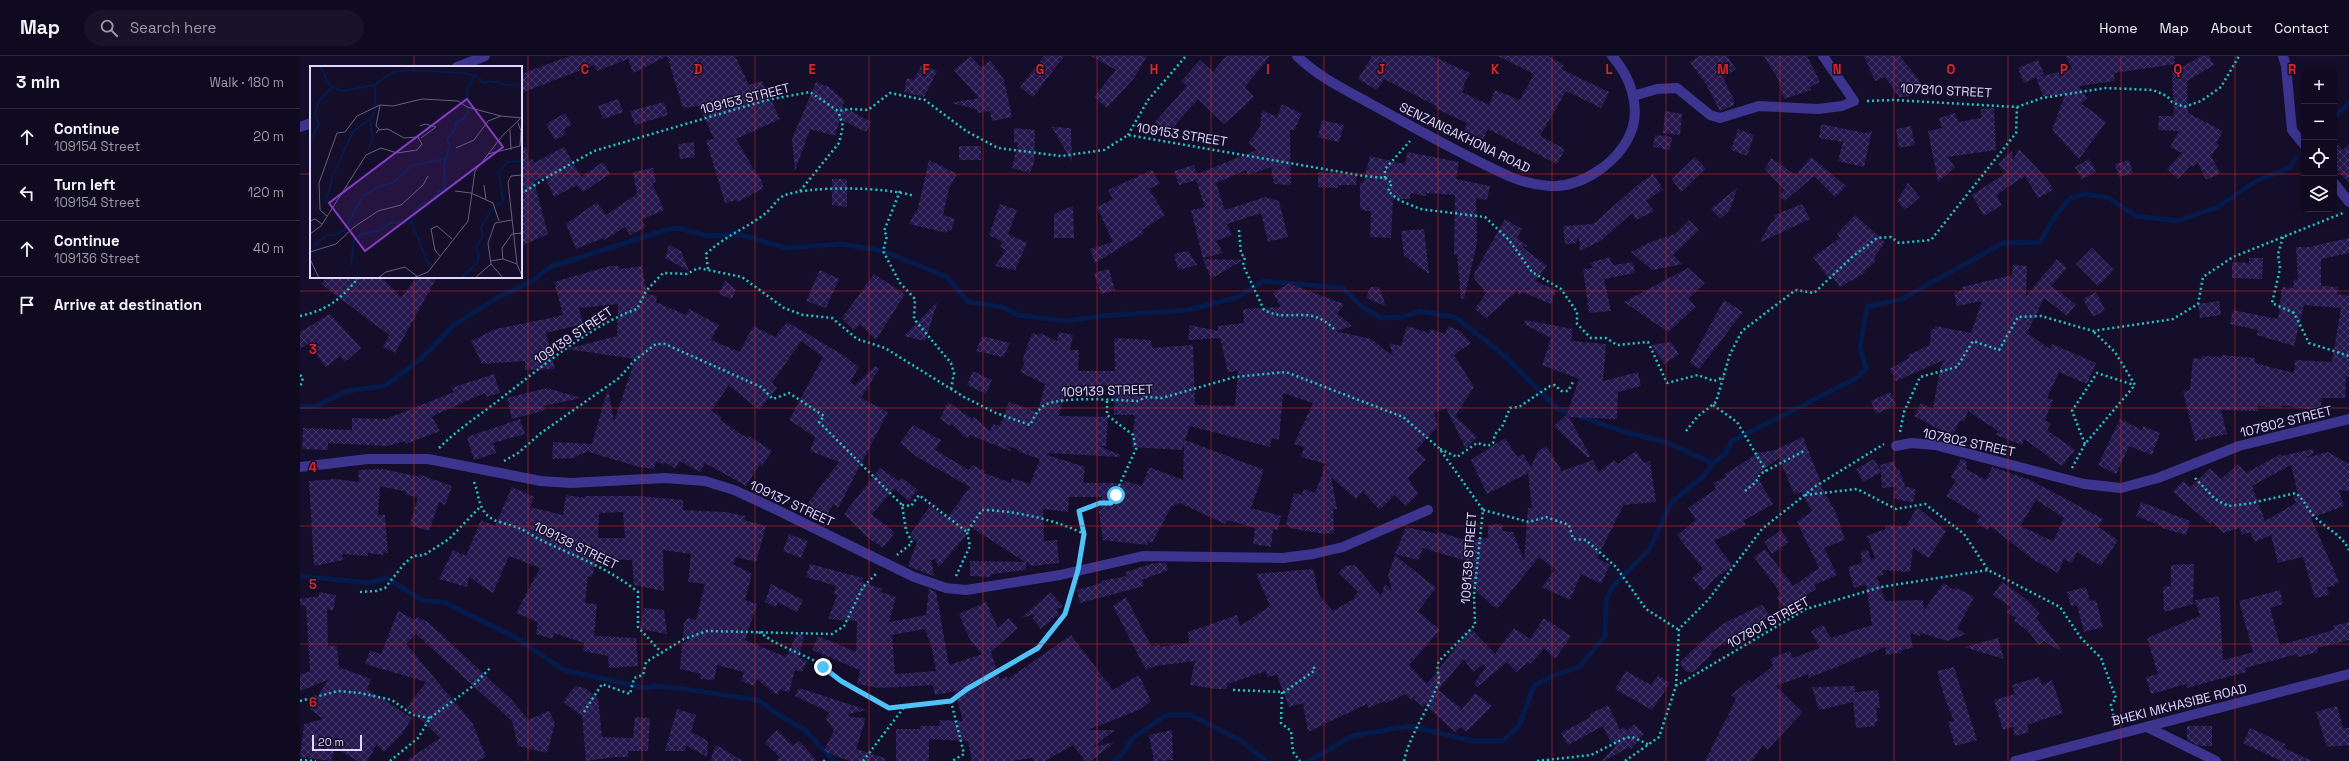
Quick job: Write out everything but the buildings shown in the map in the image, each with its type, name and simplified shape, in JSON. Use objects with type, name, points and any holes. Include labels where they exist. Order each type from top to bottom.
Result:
[{"type":"street","points":[[460,66],[485,56]]},
{"type":"street","name":"SENZANGAKHONA ROAD","points":[[1297,56],[1328,79],[1418,130],[1512,177],[1533,184],[1551,186],[1570,184],[1590,175],[1619,152],[1628,140],[1635,112],[1633,96],[1628,80],[1620,64],[1612,56]]},
{"type":"street","points":[[1633,96],[1657,89],[1677,88],[1710,115],[1720,118],[1759,106],[1818,109],[1842,106],[1854,101],[1823,56]]},
{"type":"street","points":[[2283,56],[2286,66],[2292,130],[2301,141]]},
{"type":"street","points":[[300,127],[310,123]]},
{"type":"street","points":[[2337,187],[2349,202]]},
{"type":"street","name":"107802 STREET","points":[[1896,446],[1911,443],[1935,445],[2101,487],[2121,488],[2158,478],[2239,446],[2349,419]]},
{"type":"street","name":"109137 STREET","points":[[300,467],[368,459],[428,459],[485,472],[541,481],[570,483],[664,478],[705,481],[734,490],[914,577],[950,588],[966,590],[988,588],[1144,556],[1283,558],[1313,554],[1342,547],[1428,510]]},
{"type":"street","name":"BHEKI MKHASIBE ROAD","points":[[2015,761],[2349,674]]},
{"type":"street","points":[[2147,727],[2216,761]]},
{"type":"path","points":[[1128,135],[1148,100],[1186,56]]},
{"type":"path","name":"107810 STREET","points":[[1854,101],[1893,100],[2016,108],[2042,98],[2106,88],[2153,90],[2167,96],[2175,104],[2184,106],[2201,101],[2221,87],[2239,56]]},
{"type":"path","name":"109153 STREET","points":[[522,193],[549,176],[594,152],[767,100],[810,92],[838,111],[850,108],[868,110],[890,93],[925,100],[966,131],[998,148],[1061,156],[1104,150],[1128,135],[1364,176],[1385,178]]},
{"type":"path","points":[[1686,431],[1697,417],[1716,402],[1730,354],[1742,331],[1793,292],[1797,290],[1814,293],[1852,257],[1877,238],[1891,237],[1899,242],[1931,240],[2016,133],[2016,108]]},
{"type":"path","points":[[800,192],[839,143],[843,126],[838,111]]},
{"type":"path","points":[[1418,130],[1385,169],[1385,178],[1392,183],[1388,191],[1399,200],[1420,209],[1486,217],[1508,240],[1532,272],[1561,289],[1577,312],[1577,324],[1591,338],[1606,338],[1617,345],[1648,342],[1667,383],[1698,375],[1714,381],[1724,377]]},
{"type":"path","points":[[708,269],[706,254],[710,250],[765,213],[782,196],[800,192],[863,188],[900,191],[914,196]]},
{"type":"path","points":[[900,191],[884,231],[887,236],[883,252],[900,283],[915,299],[914,319],[951,363],[954,373],[951,389]]},
{"type":"path","points":[[1625,761],[1659,738],[1676,686],[1679,630],[1708,600],[1762,529],[1805,495],[1884,444],[1896,446],[1904,412],[1920,377],[1957,367],[1973,341],[1998,350],[2018,317],[2041,316],[2093,331],[2174,319],[2198,304],[2203,277],[2233,257],[2349,210]]},
{"type":"path","points":[[1240,230],[1241,254],[1245,257],[1243,265],[1264,310],[1272,314],[1290,316],[1308,314],[1324,320],[1334,329]]},
{"type":"path","points":[[2283,236],[2278,254],[2280,269],[2272,303],[2294,312],[2310,343],[2349,356]]},
{"type":"path","name":"109139 STREET","points":[[428,459],[447,440],[537,371],[608,321],[637,309],[646,291],[663,274],[687,274],[698,268],[742,277],[784,308],[803,315],[832,318],[857,339],[885,348],[951,389],[996,413],[1030,425],[1037,412],[1045,405],[1062,401],[1137,401],[1147,397],[1162,398],[1235,377],[1286,372],[1403,417],[1439,448],[1483,510],[1474,595],[1475,625],[1439,661],[1436,667],[1439,680],[1433,698],[1407,750],[1404,761]]},
{"type":"path","points":[[300,316],[319,312],[342,297],[358,278]]},
{"type":"path","points":[[2093,331],[2115,352],[2135,385]]},
{"type":"path","points":[[2085,444],[2072,411],[2097,373],[2135,385]]},
{"type":"path","points":[[300,375],[303,378],[300,387]]},
{"type":"path","points":[[1439,448],[1457,457],[1477,443],[1488,446],[1493,443],[1495,434],[1502,427],[1510,408],[1519,408],[1535,395],[1550,386],[1555,386],[1561,391],[1568,391],[1574,380]]},
{"type":"path","points":[[2067,478],[2085,444],[2135,385]]},
{"type":"path","points":[[758,632],[774,642],[813,660],[841,681],[889,708],[951,701],[967,689],[1038,648],[1065,614],[1078,570],[1084,534],[1079,511],[1100,503],[1111,503],[1136,449],[1133,435],[1107,415],[1107,400]]},
{"type":"path","points":[[1713,405],[1736,422],[1766,471]]},
{"type":"path","points":[[1744,491],[1756,482],[1760,474],[1804,451]]},
{"type":"path","points":[[2184,467],[2215,499],[2228,506],[2247,504],[2296,493],[2306,502],[2314,516],[2346,543],[2349,550]]},
{"type":"path","points":[[360,592],[376,591],[386,588],[404,564],[413,556],[424,555],[449,539],[480,507],[478,492],[468,468]]},
{"type":"path","points":[[1805,495],[1857,489],[1896,509],[1925,504],[1964,534],[1988,570],[2060,607],[2080,638],[2101,658],[2116,698],[2111,705],[2117,734]]},
{"type":"path","points":[[902,505],[911,506],[920,495],[967,532],[970,546],[950,588]]},
{"type":"path","name":"109138 STREET","points":[[480,507],[488,517],[520,529],[621,578],[638,592],[638,627],[661,652]]},
{"type":"path","points":[[967,532],[982,510],[1006,510],[1072,528],[1084,534]]},
{"type":"path","points":[[1483,510],[1529,522],[1546,517],[1569,525],[1573,539],[1586,540],[1616,567],[1646,609],[1679,630]]},
{"type":"path","name":"107801 STREET","points":[[1676,686],[1806,609],[1881,586],[1988,570]]},
{"type":"path","points":[[1233,690],[1282,692],[1314,671],[1314,665]]},
{"type":"path","points":[[390,761],[418,738],[430,718],[473,686],[491,667]]},
{"type":"path","points":[[584,712],[602,684],[630,694],[634,678]]},
{"type":"path","points":[[300,701],[338,691],[360,693],[392,700],[413,715],[430,718]]},
{"type":"path","points":[[1282,692],[1281,723],[1292,731],[1293,752],[1300,761]]},
{"type":"path","points":[[951,701],[964,754],[952,761]]},
{"type":"path","points":[[863,761],[905,706]]},
{"type":"path","points":[[1537,761],[1591,754],[1625,738],[1632,737],[1650,745]]},
{"type":"path","points":[[300,760],[316,761]]},
{"type":"waterway","points":[[2337,115],[2349,103]]},
{"type":"waterway","points":[[1309,761],[1352,736],[1409,726],[1473,741],[1503,741],[1519,726],[1534,686],[1555,675],[1579,667],[1605,636],[1606,601],[1613,586],[1649,550],[1671,503],[1704,476],[1713,463],[1725,454],[1732,441],[1855,379],[1866,369],[1860,347],[1867,307],[1902,299],[2003,243],[2040,242],[2056,215],[2070,198],[2086,194],[2109,198],[2136,216],[2177,221],[2218,207],[2256,181],[2290,168],[2295,158]]},
{"type":"waterway","points":[[300,407],[317,406],[347,391],[385,386],[422,358],[454,325],[497,298],[532,281],[550,267],[669,229],[678,228],[709,236],[729,235],[734,233],[787,248],[842,244],[883,251],[947,277],[968,302],[1002,307],[1019,315],[1067,321],[1100,316],[1188,310],[1238,297],[1263,281],[1343,288],[1361,306],[1381,318],[1403,317],[1420,311],[1457,318],[1506,357],[1558,409],[1625,432],[1665,442],[1713,463]]},
{"type":"waterway","points":[[300,576],[369,583],[386,578],[424,601],[444,602],[513,636],[564,670],[645,688],[655,686],[677,688],[758,700],[777,714],[804,729],[834,761]]},
{"type":"waterway","points":[[1113,761],[1122,754],[1133,738],[1166,715],[1191,715],[1241,741],[1266,761]]},
{"type":"route","points":[[823,667],[841,681],[889,708],[951,701],[967,689],[1038,648],[1047,637],[1065,614],[1078,570],[1084,534],[1079,511],[1100,503],[1111,503],[1116,495]]}]
